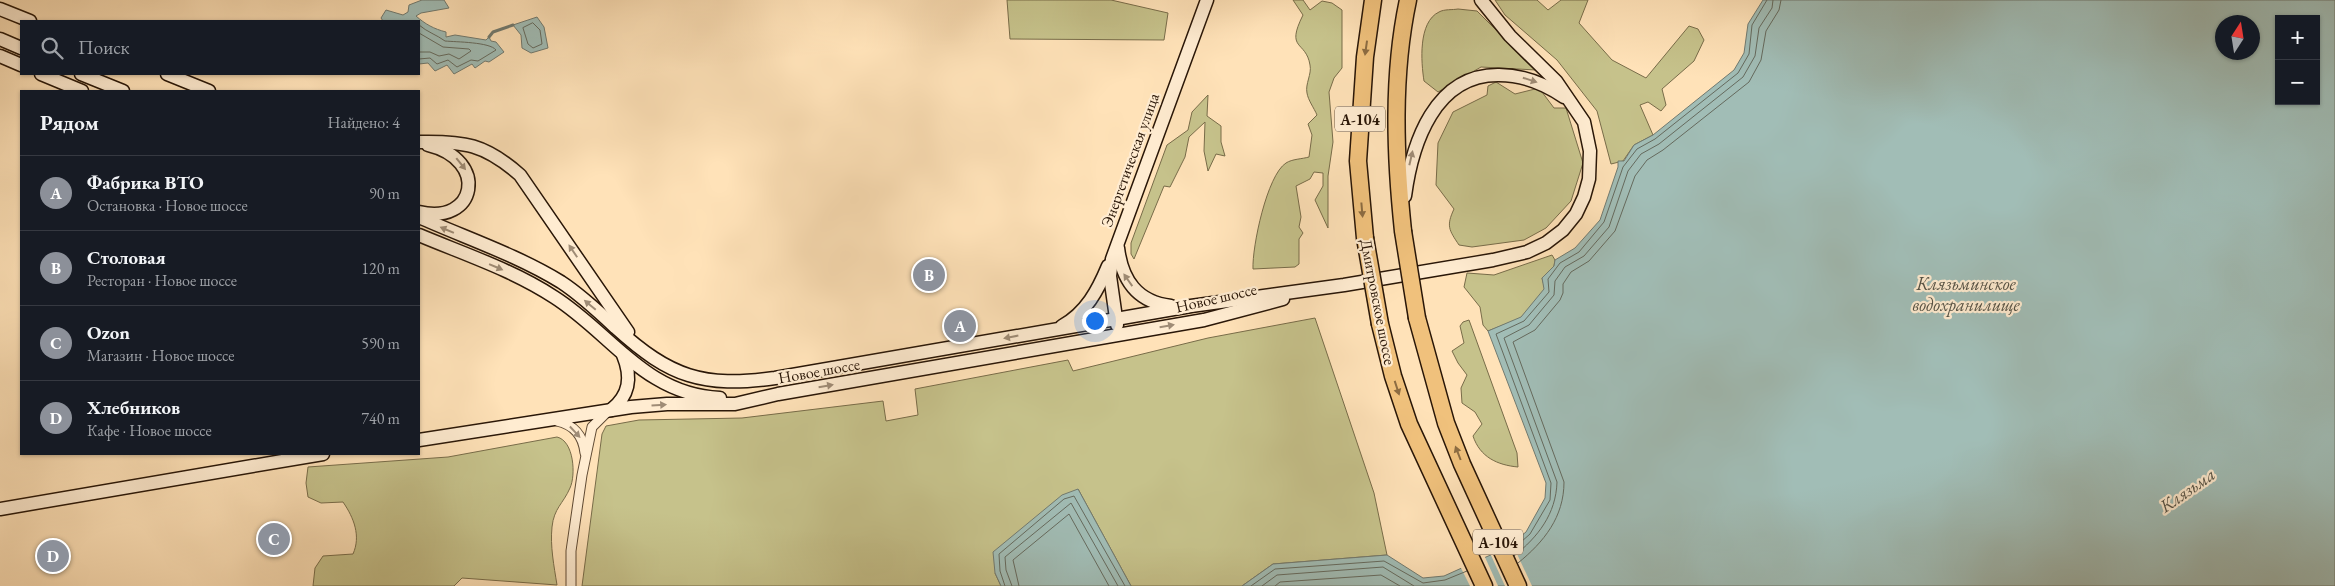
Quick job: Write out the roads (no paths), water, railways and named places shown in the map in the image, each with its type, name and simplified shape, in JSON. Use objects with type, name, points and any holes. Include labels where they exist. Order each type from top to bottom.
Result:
[{"type":"highway","name":"Дмитровское шоссе","points":[[1373,0],[1365,57],[1358,161],[1365,238],[1380,324],[1393,376],[1409,424],[1484,586]]},
{"type":"highway","name":"А-104","points":[[1408,0],[1400,56],[1396,131],[1403,227],[1418,318],[1446,423],[1477,498],[1518,586]]},
{"type":"main road","name":"Энергетическая улица","points":[[1119,335],[1110,276],[1117,243],[1207,0]]},
{"type":"main road","points":[[1326,288],[1493,260],[1527,252],[1546,243],[1563,230],[1576,214],[1584,197],[1589,179],[1590,151],[1584,122],[1575,105],[1556,81],[1510,36],[1481,0]]},
{"type":"main road","points":[[0,9],[28,20]]},
{"type":"main road","points":[[0,39],[20,48]]},
{"type":"main road","points":[[0,56],[20,65]]},
{"type":"main road","points":[[43,75],[80,90]]},
{"type":"main road","points":[[84,75],[121,90]]},
{"type":"main road","points":[[170,75],[207,90]]},
{"type":"main road","points":[[1403,227],[1408,174],[1414,149],[1437,105],[1449,92],[1464,81],[1487,75],[1513,75],[1538,83],[1557,92],[1575,105]]},
{"type":"main road","points":[[420,143],[452,141],[470,145],[501,159],[520,175],[640,348]]},
{"type":"main road","points":[[420,143],[450,153],[464,165],[469,179],[464,200],[453,210],[436,215],[420,212]]},
{"type":"main road","points":[[420,217],[550,276],[576,292],[640,348]]},
{"type":"main road","points":[[420,235],[542,290],[582,318],[623,355],[655,378],[689,393],[719,398],[778,394]]},
{"type":"main road","points":[[1117,243],[1122,272],[1128,282],[1139,293],[1154,302],[1184,307]]},
{"type":"main road","points":[[1059,328],[1073,319],[1092,298],[1102,280],[1117,243]]},
{"type":"main road","name":"Новое шоссе","points":[[640,348],[662,364],[684,374],[710,381],[741,382],[775,378],[1251,296],[1326,288]]},
{"type":"main road","name":"Новое шоссе","points":[[420,440],[552,419],[591,418],[611,410],[667,404],[736,404],[778,394],[1204,320],[1326,288]]},
{"type":"main road","points":[[611,410],[621,401],[627,389],[629,376],[623,355]]},
{"type":"main road","points":[[0,509],[318,455]]},
{"type":"street","points":[[571,586],[574,522],[591,418]]},
{"type":"street","points":[[552,419],[566,423],[574,428],[584,444],[586,456]]},
{"type":"water","points":[[422,0],[444,0],[449,8],[421,13],[416,16],[430,26],[446,32],[446,37],[455,35],[486,40],[489,37],[504,52],[489,62],[485,61],[475,68],[472,64],[454,74],[447,65],[435,71],[428,63],[420,64],[420,20],[382,20],[381,18],[386,10],[403,15],[408,12],[409,5]]},
{"type":"water","name":"Клязьминское водохранилище","points":[[1763,0],[2335,0],[2335,586],[1242,586],[1273,564],[1387,555],[1423,578],[1444,576],[1506,548],[1526,532],[1545,498],[1546,483],[1488,331],[1521,317],[1544,289],[1542,278],[1554,266],[1555,260],[1575,248],[1600,220],[1618,167],[1618,161],[1624,161],[1634,145],[1653,135],[1734,70],[1744,53],[1748,24]]},
{"type":"water","points":[[537,17],[544,27],[548,48],[531,53],[522,48],[521,35],[513,25]]},
{"type":"water","points":[[1078,489],[1131,586],[1001,586],[995,573],[993,552],[1062,495]]},
{"type":"waterway","points":[[489,37],[493,32],[513,25]]},
{"type":"place","name":"Столовая","points":[[929,275]]},
{"type":"place","name":"Фабрика ВТО","points":[[960,326]]},
{"type":"place","name":"Ozon","points":[[274,539]]},
{"type":"place","name":"Хлебников","points":[[53,556]]},
{"type":"water label","name":"Клязьма","points":[[2187,490]]}]
